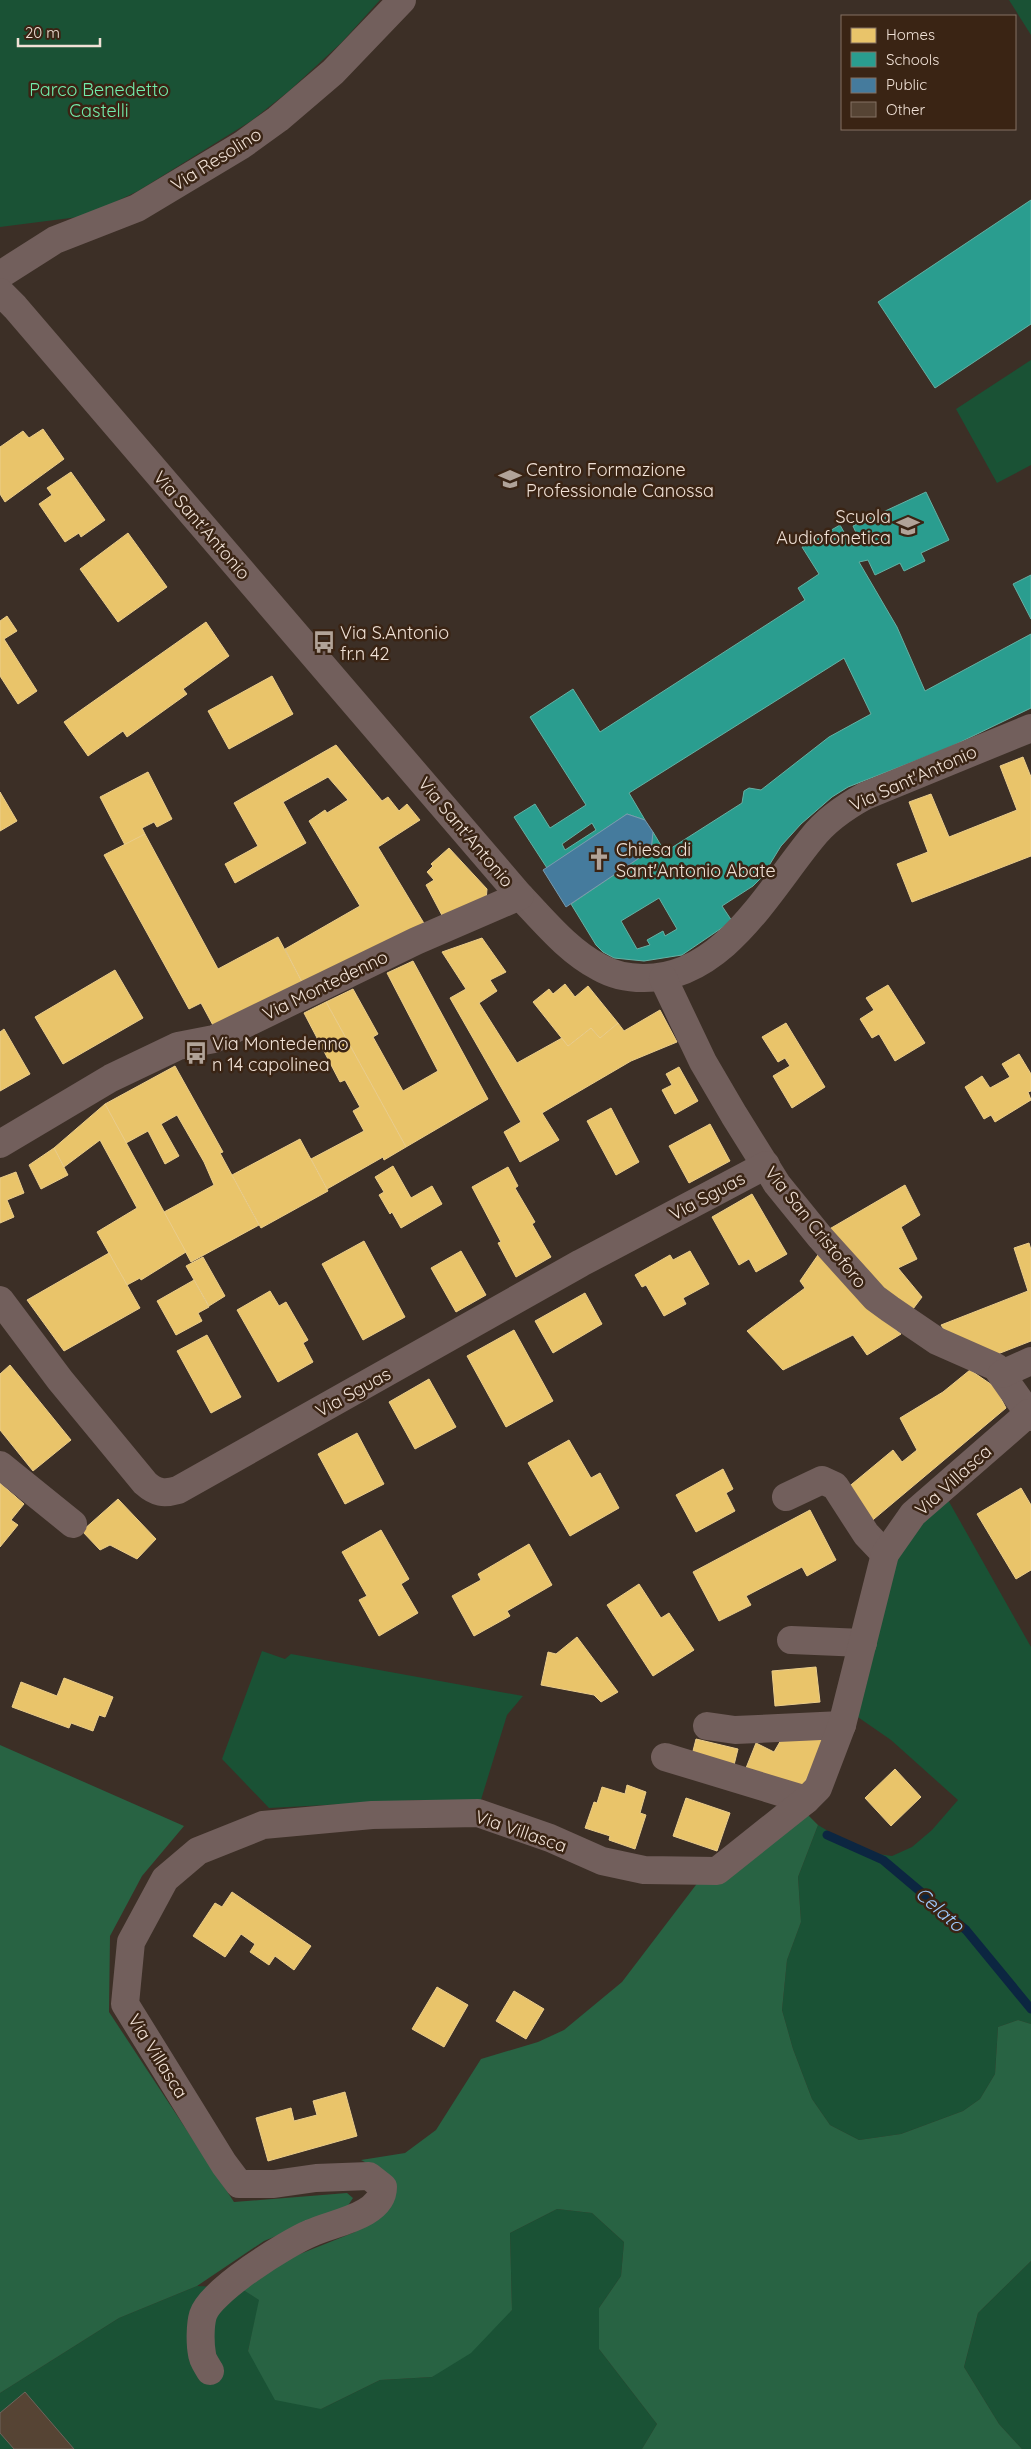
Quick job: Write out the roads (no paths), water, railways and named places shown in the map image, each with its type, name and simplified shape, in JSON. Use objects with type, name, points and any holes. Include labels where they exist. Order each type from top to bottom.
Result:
[{"type":"street","name":"Via Resolino","points":[[0,275],[55,240],[137,208],[242,145],[278,119],[333,72],[402,0]]},
{"type":"street","name":"Via Sant'Antonio","points":[[0,292],[15,306],[520,896],[568,944],[599,968],[617,976],[663,978],[696,965],[737,932],[811,839],[846,806],[865,796],[1031,728]]},
{"type":"street","name":"Via Montedenno","points":[[0,1144],[111,1078],[178,1046],[214,1039],[416,941],[520,896]]},
{"type":"street","name":"Via San Cristoforo","points":[[663,978],[703,1062],[777,1184],[820,1237],[875,1298],[937,1341],[989,1364],[1002,1374],[1030,1415]]},
{"type":"street","name":"Via Sguas","points":[[0,1300],[60,1380],[144,1483],[154,1491],[166,1494],[178,1490],[581,1263],[766,1165]]},
{"type":"street","points":[[1002,1374],[1031,1361]]},
{"type":"street","name":"Via Villasca","points":[[210,2371],[202,2355],[203,2315],[222,2289],[309,2234],[332,2224],[351,2220],[379,2201],[383,2196],[383,2187],[369,2176],[316,2178],[274,2184],[238,2184],[126,2004],[131,1942],[165,1879],[198,1851],[263,1825],[372,1815],[468,1813],[478,1813],[550,1838],[602,1861],[644,1870],[717,1871],[806,1800],[818,1788],[842,1725],[885,1554],[913,1514],[1030,1415]]},
{"type":"street","points":[[0,1465],[73,1524]]},
{"type":"street","points":[[786,1497],[822,1480],[835,1486],[866,1534],[885,1554]]},
{"type":"street","points":[[791,1640],[863,1644]]},
{"type":"street","points":[[707,1726],[735,1730],[842,1725]]},
{"type":"street","points":[[665,1756],[806,1800]]},
{"type":"waterway","name":"Celato","points":[[827,1835],[883,1860],[966,1930],[1031,2009]]},
{"type":"place","name":"Centro Formazione Professionale Canossa","points":[[510,479]]},
{"type":"place","name":"Scuola Audiofonetica","points":[[908,526]]},
{"type":"place","name":"Via S.Antonio fr.n 42","points":[[324,642]]},
{"type":"place","name":"Chiesa di Sant'Antonio Abate","points":[[599,859]]},
{"type":"place","name":"Via Montedenno n 14 capolinea","points":[[196,1053]]},
{"type":"park label","name":"Parco Benedetto Castelli","points":[[99,99]]}]
